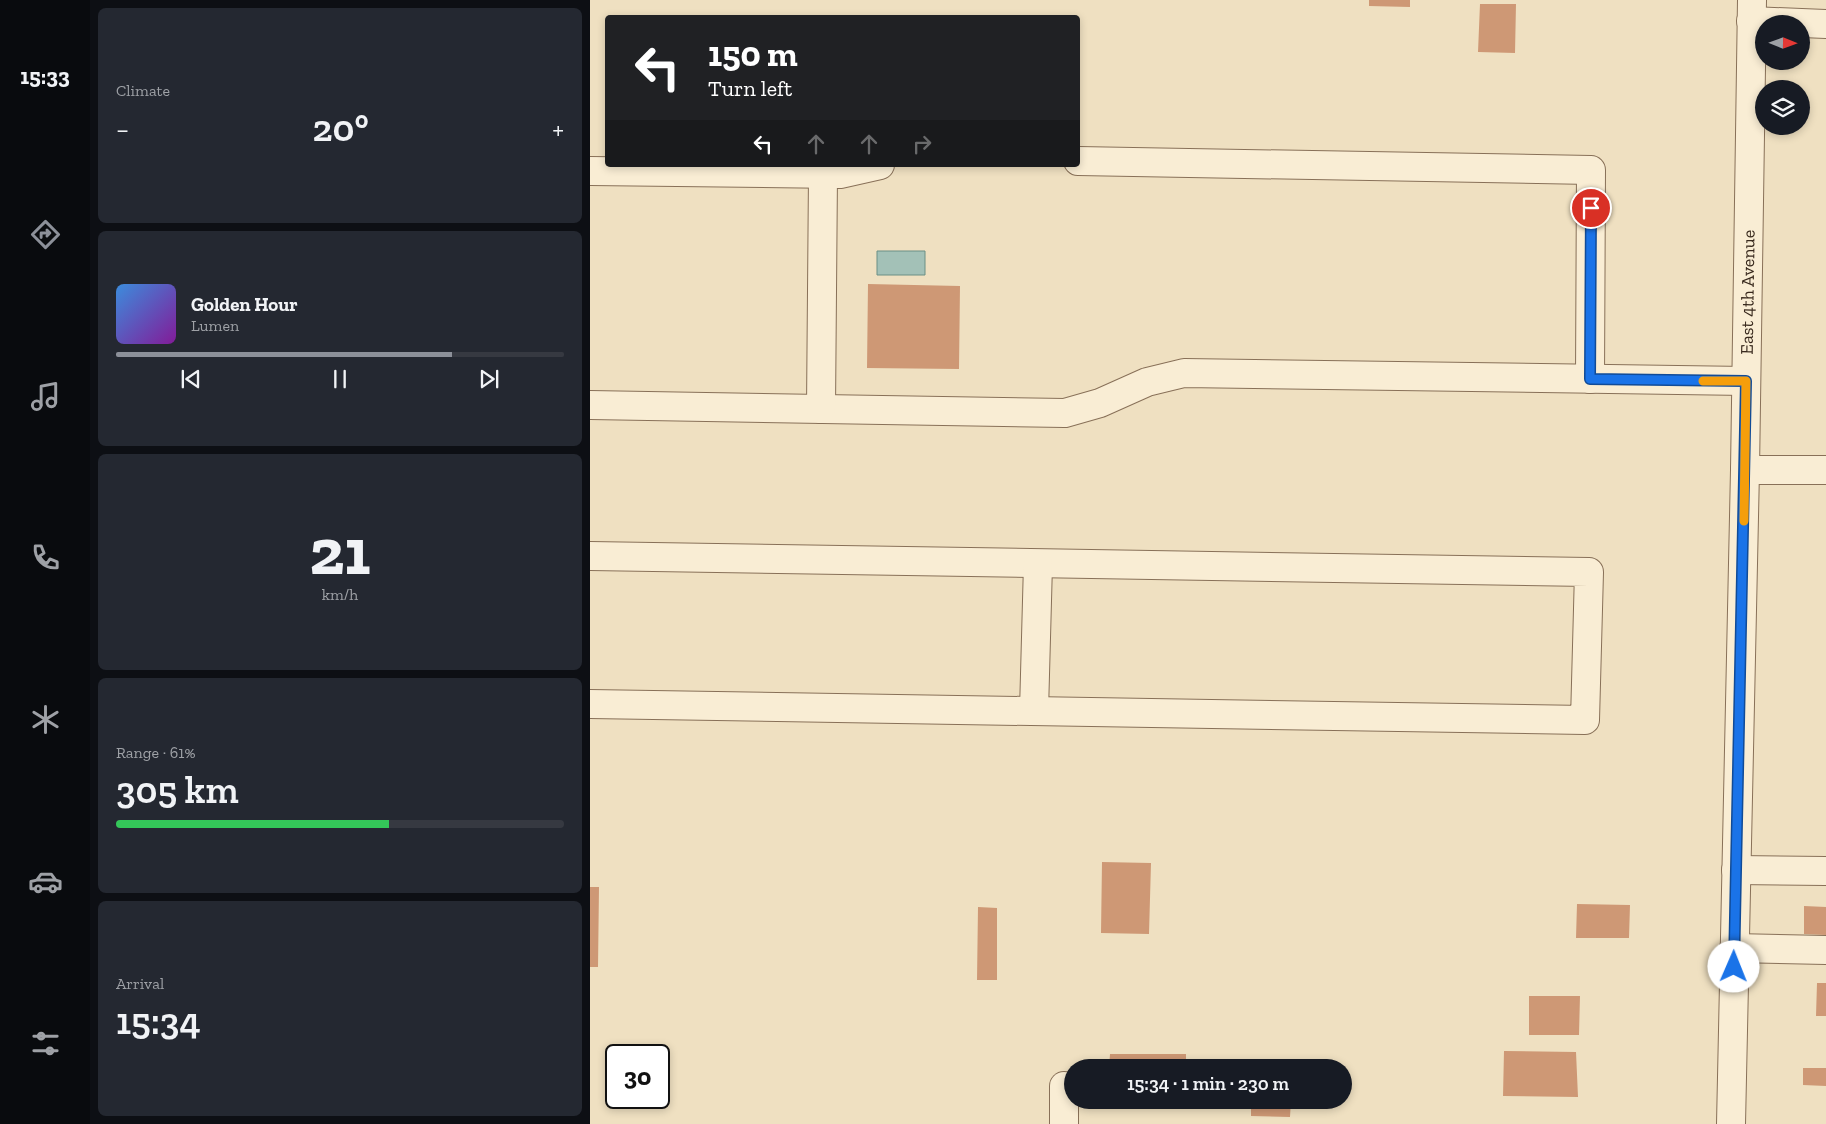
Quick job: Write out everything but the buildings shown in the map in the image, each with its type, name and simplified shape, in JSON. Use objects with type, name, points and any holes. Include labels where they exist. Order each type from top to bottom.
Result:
[{"type":"street","points":[[1752,11],[1826,24]]},
{"type":"street","name":"East 4th Avenue","points":[[1731,1124],[1745,470],[1752,11]]},
{"type":"street","points":[[1080,161],[1591,170],[1590,379]]},
{"type":"street","points":[[590,171],[840,174],[871,167]]},
{"type":"street","points":[[822,409],[823,174]]},
{"type":"street","points":[[590,405],[1065,412],[1100,402],[1147,382],[1184,373],[1746,381]]},
{"type":"street","points":[[1745,470],[1826,470]]},
{"type":"street","points":[[590,556],[1589,572],[1585,720],[590,704]]},
{"type":"street","points":[[1034,711],[1038,564]]},
{"type":"street","points":[[1736,870],[1826,871]]},
{"type":"street","points":[[1734,948],[1826,950]]},
{"type":"street","points":[[1064,1109],[1064,1124]]},
{"type":"water","points":[[877,251],[925,251],[925,275],[877,275]]},
{"type":"slow traffic","points":[[1703,381],[1746,381],[1744,521]]},
{"type":"route","points":[[1591,208],[1590,379],[1746,381],[1734,967]]}]
